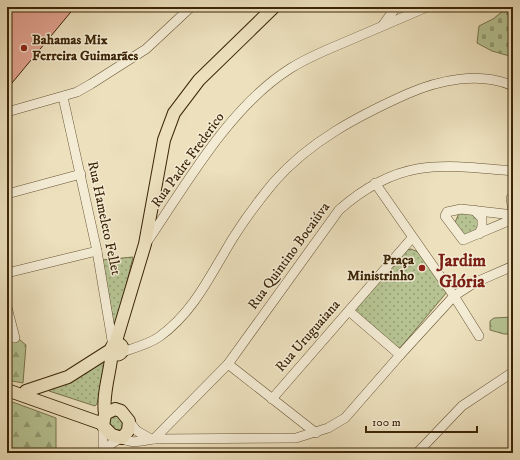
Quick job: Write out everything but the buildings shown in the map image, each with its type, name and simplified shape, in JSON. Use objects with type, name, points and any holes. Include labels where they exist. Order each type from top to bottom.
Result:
[{"type":"main road","points":[[7,390],[106,418],[121,411],[130,421],[128,431],[121,438],[112,436],[106,418],[106,390],[115,350],[145,244],[164,140],[174,113],[199,80],[274,7]]},
{"type":"main road","points":[[26,391],[68,377],[115,350]]},
{"type":"main road","points":[[7,390],[41,393],[106,418]]},
{"type":"street","points":[[7,112],[77,92],[146,49],[191,7]]},
{"type":"street","points":[[382,26],[396,7]]},
{"type":"street","name":"Rua Padre Frederico","points":[[145,244],[211,147],[232,121],[263,89],[291,68],[427,7]]},
{"type":"street","points":[[115,350],[157,338],[177,322],[194,303],[233,238],[275,181],[311,149],[343,125],[419,89],[446,82],[486,79],[513,86]]},
{"type":"street","name":"Rua Hameleto Fellet","points":[[63,97],[97,251],[115,350]]},
{"type":"street","name":"Rua Quintino Bocaiúva","points":[[152,439],[228,364],[338,210],[353,197],[375,183],[407,171],[435,166],[464,166],[513,171]]},
{"type":"street","points":[[7,194],[81,174]]},
{"type":"street","points":[[375,183],[454,296],[478,336]]},
{"type":"street","points":[[511,198],[513,213],[455,209],[449,211],[445,216],[463,240],[513,219]]},
{"type":"street","points":[[474,210],[482,218],[482,227],[479,234]]},
{"type":"street","name":"Rua Uruguaiana","points":[[272,399],[412,238]]},
{"type":"street","points":[[7,273],[97,251]]},
{"type":"street","points":[[104,453],[111,444],[121,438],[135,442],[152,439],[274,439],[296,438],[316,433],[345,418],[400,354],[454,296],[474,283],[513,266]]},
{"type":"street","points":[[7,307],[15,338]]},
{"type":"street","points":[[349,311],[400,354]]},
{"type":"street","points":[[228,364],[316,433]]},
{"type":"street","points":[[417,453],[462,406],[513,372]]},
{"type":"street","points":[[104,453],[106,418]]},
{"type":"street","points":[[130,421],[137,431],[152,439]]},
{"type":"green space","points":[[508,7],[513,7],[513,57],[492,51],[477,43],[479,26],[493,19]]},
{"type":"green space","points":[[475,212],[481,227],[465,237],[454,225],[459,213]]},
{"type":"green space","points":[[411,249],[418,252],[447,292],[400,348],[397,348],[354,313],[354,309],[407,250]]},
{"type":"green space","points":[[133,257],[115,331],[102,260]]},
{"type":"green space","points":[[513,317],[513,334],[504,334],[490,330],[490,321],[494,318]]},
{"type":"green space","points":[[7,329],[26,345],[23,383],[7,380]]},
{"type":"green space","points":[[104,358],[106,361],[97,404],[95,406],[49,391],[49,389]]},
{"type":"green space","points":[[7,400],[56,418],[56,453],[7,453]]},
{"type":"green space","points":[[114,413],[122,419],[124,426],[121,430],[115,430],[108,424],[107,419]]},
{"type":"place","name":"Bahamas Mix Ferreira Guimarães","points":[[24,48]]},
{"type":"place","name":"Praça Ministrinho","points":[[422,268]]},
{"type":"district","name":"Jardim Glória","points":[[462,271]]}]
